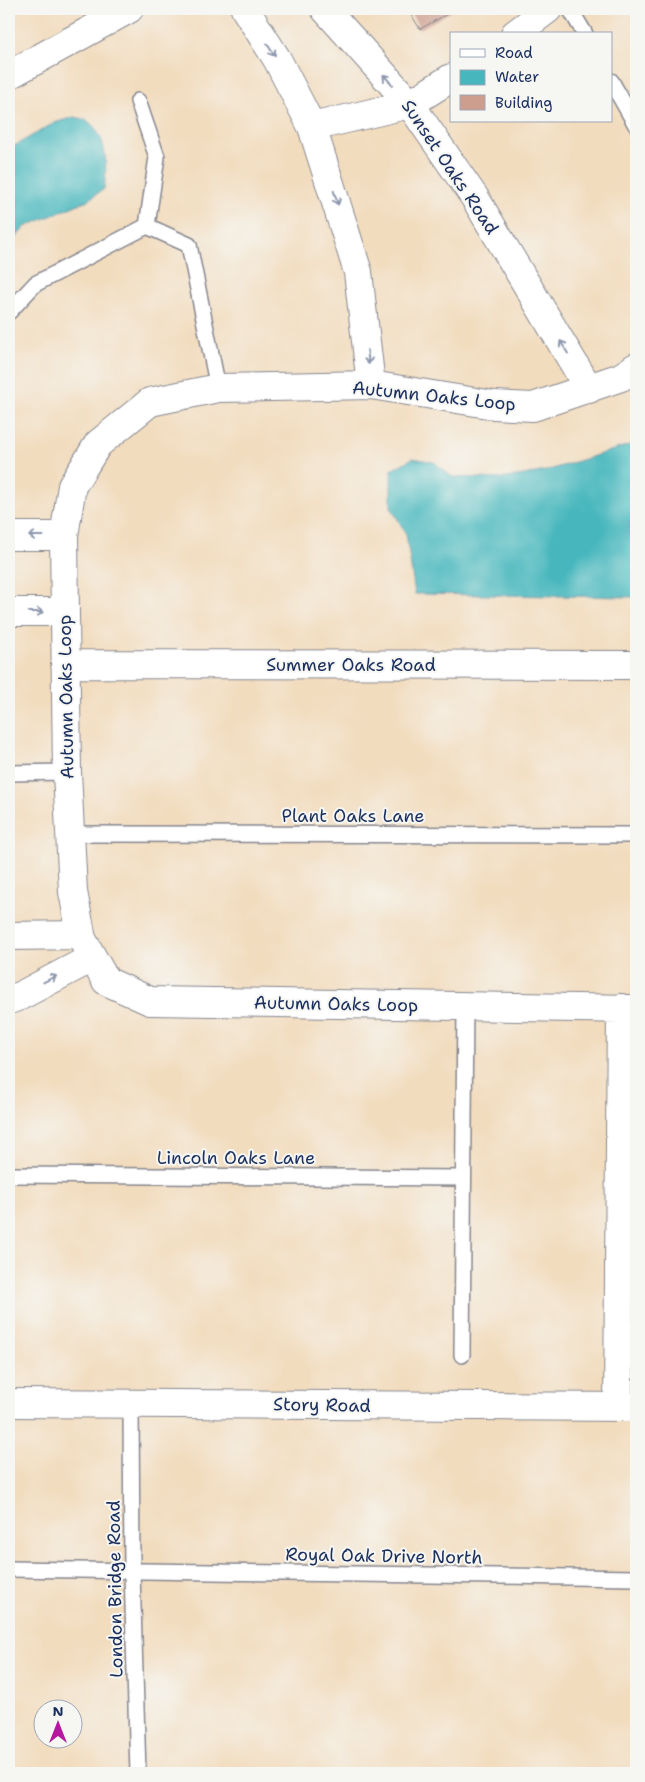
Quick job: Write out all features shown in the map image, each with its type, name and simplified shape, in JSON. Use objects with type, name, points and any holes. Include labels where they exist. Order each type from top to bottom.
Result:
[{"type":"street","points":[[9,75],[129,9]]},
{"type":"street","points":[[245,9],[277,59],[312,127],[358,272],[371,385]]},
{"type":"street","name":"Sunset Oaks Road","points":[[325,9],[410,104],[475,198],[589,389]]},
{"type":"street","points":[[518,32],[548,9]]},
{"type":"street","points":[[312,127],[410,104],[450,79]]},
{"type":"street","name":"Autumn Oaks Loop","points":[[629,1009],[150,1001],[106,981],[86,946],[73,892],[67,772],[64,536],[72,486],[98,444],[150,402],[218,388],[371,385],[494,405],[533,407],[621,378],[636,367]]},
{"type":"street","points":[[9,536],[64,536]]},
{"type":"street","points":[[9,612],[64,612]]},
{"type":"street","name":"Summer Oaks Road","points":[[65,664],[636,665]]},
{"type":"street","points":[[9,936],[86,946]]},
{"type":"street","points":[[9,1000],[20,996],[86,946]]},
{"type":"street","points":[[627,1407],[629,1009]]},
{"type":"street","name":"Story Road","points":[[9,1403],[627,1407]]},
{"type":"lane","points":[[570,9],[583,32]]},
{"type":"lane","points":[[612,83],[636,125]]},
{"type":"lane","points":[[138,101],[157,157],[147,226]]},
{"type":"lane","points":[[9,312],[35,284],[147,226]]},
{"type":"lane","points":[[147,226],[189,245],[218,388]]},
{"type":"lane","points":[[9,773],[67,772]]},
{"type":"lane","name":"Plant Oaks Lane","points":[[70,834],[636,836]]},
{"type":"lane","points":[[462,1355],[465,1006]]},
{"type":"lane","name":"Lincoln Oaks Lane","points":[[9,1175],[463,1178]]},
{"type":"lane","name":"London Bridge Road","points":[[131,1403],[132,1572],[138,1773]]},
{"type":"lane","name":"Royal Oak Drive North","points":[[9,1569],[636,1578]]},
{"type":"water","points":[[74,117],[89,122],[100,136],[106,163],[104,189],[88,200],[25,227],[9,246],[9,149],[54,123]]},
{"type":"water","points":[[636,443],[636,597],[415,594],[406,534],[391,507],[391,470],[413,458],[434,462],[452,477],[501,479],[546,471]]},
{"type":"building","points":[[408,9],[456,9],[420,29]]}]
